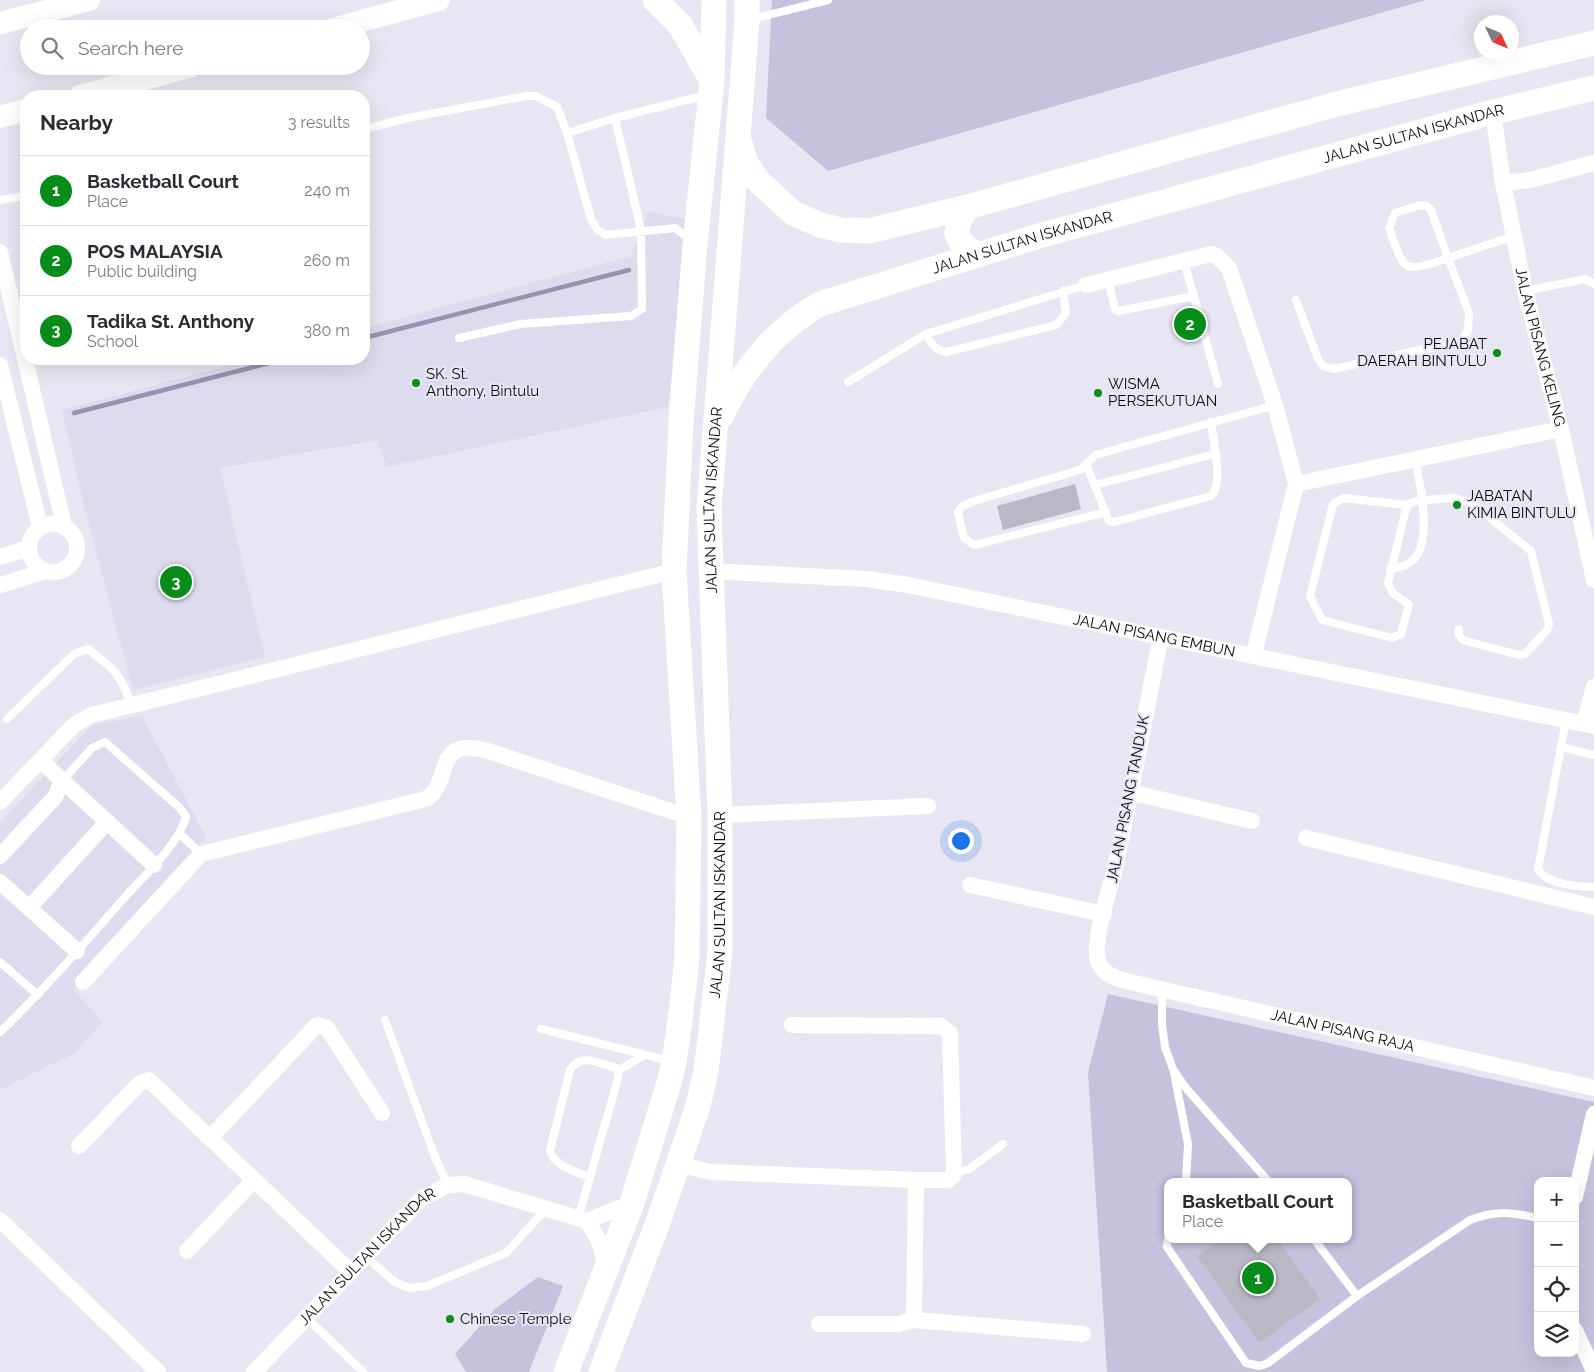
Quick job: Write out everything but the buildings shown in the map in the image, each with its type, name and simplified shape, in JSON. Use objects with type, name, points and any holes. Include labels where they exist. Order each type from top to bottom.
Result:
[{"type":"main road","points":[[0,23],[89,0]]},
{"type":"main road","points":[[365,20],[439,0]]},
{"type":"main road","points":[[655,0],[680,26],[711,88]]},
{"type":"main road","name":"JALAN SULTAN ISKANDAR","points":[[566,1372],[632,1203],[674,1062],[687,958],[689,817],[674,571],[681,423],[695,244],[711,88],[714,0]]},
{"type":"main road","points":[[715,428],[727,294],[747,10]]},
{"type":"main road","points":[[737,133],[746,163],[757,180],[793,212],[820,225],[841,230],[869,231],[968,207],[1337,104],[1594,43]]},
{"type":"main road","points":[[105,90],[159,75]]},
{"type":"main road","name":"JALAN SULTAN ISKANDAR","points":[[601,1372],[678,1164],[698,1106],[706,1071],[720,952],[720,816],[709,509],[715,428],[733,391],[746,370],[769,343],[798,317],[820,304],[979,255],[1492,112],[1594,88]]},
{"type":"main road","points":[[0,117],[20,112]]},
{"type":"main road","points":[[968,207],[958,221],[958,238],[965,248],[979,255]]},
{"type":"street","name":"JALAN PISANG KELING","points":[[1492,112],[1503,182],[1525,291],[1561,429],[1594,580]]},
{"type":"street","points":[[0,126],[20,121]]},
{"type":"street","points":[[1503,182],[1530,180],[1594,163]]},
{"type":"street","points":[[0,252],[20,338]]},
{"type":"street","points":[[1086,285],[1212,254],[1217,256],[1229,268],[1275,404],[1296,484],[1254,654]]},
{"type":"street","points":[[0,365],[40,527]]},
{"type":"street","points":[[0,585],[46,571],[62,571],[74,561],[77,554],[76,538],[64,526],[26,365]]},
{"type":"street","points":[[1296,484],[1561,429]]},
{"type":"street","points":[[46,571],[34,563],[29,548],[34,533],[40,527],[48,524],[64,526]]},
{"type":"street","points":[[0,557],[29,548]]},
{"type":"street","points":[[0,802],[84,718],[674,571]]},
{"type":"street","name":"JALAN PISANG EMBUN","points":[[710,571],[866,579],[908,585],[1161,637],[1254,654],[1589,724]]},
{"type":"street","name":"JALAN PISANG TANDUK","points":[[1098,961],[1098,942],[1161,637]]},
{"type":"street","points":[[1589,724],[1594,687]]},
{"type":"street","points":[[83,982],[201,854],[426,799],[435,790],[449,757],[457,749],[469,746],[689,817]]},
{"type":"street","points":[[40,760],[154,865]]},
{"type":"street","points":[[0,856],[55,797],[62,781]]},
{"type":"street","points":[[1130,792],[1252,821]]},
{"type":"street","points":[[720,816],[928,806]]},
{"type":"street","points":[[29,908],[107,822]]},
{"type":"street","points":[[1306,838],[1594,907]]},
{"type":"street","points":[[0,882],[77,951]]},
{"type":"street","points":[[970,885],[1104,914]]},
{"type":"street","name":"JALAN PISANG RAJA","points":[[1098,961],[1112,977],[1594,1088]]},
{"type":"street","points":[[210,1138],[317,1025],[327,1028],[382,1113]]},
{"type":"street","points":[[678,1164],[711,1172],[916,1180],[948,1180],[954,1174],[950,1033],[948,1029],[941,1026],[792,1026]]},
{"type":"street","points":[[79,1146],[140,1083],[147,1080],[351,1272]]},
{"type":"street","points":[[1579,1180],[1594,1114]]},
{"type":"street","points":[[187,1251],[254,1180]]},
{"type":"street","points":[[914,1320],[916,1180]]},
{"type":"street","name":"JALAN SULTAN ISKANDAR","points":[[254,1372],[422,1199],[448,1185],[464,1184],[583,1220]]},
{"type":"street","points":[[604,1277],[604,1254],[598,1239],[583,1220],[632,1203]]},
{"type":"street","points":[[0,1220],[158,1372]]},
{"type":"street","points":[[819,1324],[898,1324],[914,1320],[1082,1334]]},
{"type":"street","points":[[1579,1339],[1594,1371]]},
{"type":"lane","points":[[747,10],[828,0]]},
{"type":"lane","points":[[567,133],[711,88]]},
{"type":"lane","points":[[370,128],[417,116],[536,96],[557,107],[567,133],[591,219],[597,229],[606,235],[675,228],[684,233],[695,244]]},
{"type":"lane","points":[[459,338],[520,324],[630,316],[642,309],[641,230],[615,118]]},
{"type":"lane","points":[[0,200],[20,197]]},
{"type":"lane","points":[[1296,300],[1318,359],[1323,366],[1328,368],[1334,369],[1461,341],[1468,331],[1469,313],[1448,258],[1431,210],[1427,206],[1420,205],[1395,213],[1389,228],[1401,262],[1409,268],[1417,269],[1448,258],[1514,236]]},
{"type":"lane","points":[[1184,261],[1218,384]]},
{"type":"lane","points":[[1108,279],[1115,309],[1120,311],[1194,296]]},
{"type":"lane","points":[[1525,291],[1580,280],[1592,280]]},
{"type":"lane","points":[[848,382],[926,334],[1086,285]]},
{"type":"lane","points":[[926,334],[930,343],[938,350],[946,352],[1056,326],[1066,313],[1063,291]]},
{"type":"lane","points":[[1106,512],[974,545],[964,538],[958,512],[963,506],[1073,472],[1086,464],[1095,455],[1275,404]]},
{"type":"lane","points":[[1086,464],[1109,521],[1114,522],[1211,496],[1218,483],[1211,422]]},
{"type":"lane","points":[[1095,485],[1215,454]]},
{"type":"lane","points":[[1390,569],[1405,566],[1419,554],[1423,528],[1424,500],[1416,459]]},
{"type":"lane","points":[[1407,505],[1390,569],[1388,584],[1389,588],[1407,602],[1409,608],[1401,634],[1392,638],[1326,621],[1318,614],[1310,596],[1333,504],[1343,498],[1407,505],[1424,500],[1451,498],[1470,502],[1531,551],[1548,624],[1547,630],[1525,654],[1463,640],[1459,635],[1458,629]]},
{"type":"lane","points":[[7,719],[74,654],[85,649],[88,649],[110,666],[122,678],[131,706]]},
{"type":"lane","points":[[1566,720],[1538,869],[1542,876],[1550,880],[1594,887]]},
{"type":"lane","points":[[0,1032],[38,995],[154,865],[179,833],[186,817],[184,812],[107,743],[101,743],[92,748],[62,781]]},
{"type":"lane","points":[[1562,748],[1594,754]]},
{"type":"lane","points":[[179,833],[201,854]]},
{"type":"lane","points":[[0,962],[38,995]]},
{"type":"lane","points":[[1162,989],[1162,1024],[1188,1144],[1186,1178]]},
{"type":"lane","points":[[385,1020],[435,1157],[448,1185]]},
{"type":"lane","points":[[541,1029],[643,1056],[674,1062]]},
{"type":"lane","points":[[590,1177],[558,1163],[552,1158],[550,1151],[570,1070],[578,1062],[586,1060],[619,1070],[643,1056]]},
{"type":"lane","points":[[1173,1069],[1185,1088],[1265,1178]]},
{"type":"lane","points":[[583,1220],[590,1177],[619,1070]]},
{"type":"lane","points":[[954,1174],[968,1169],[1003,1144]]},
{"type":"lane","points":[[366,1256],[395,1282],[409,1288],[426,1286],[506,1254],[545,1210]]},
{"type":"lane","points":[[1168,1243],[1167,1247],[1246,1363],[1260,1366],[1268,1364],[1357,1296],[1470,1220],[1490,1213],[1509,1212],[1534,1217]]},
{"type":"lane","points":[[1317,1243],[1357,1296]]},
{"type":"lane","points":[[307,1318],[363,1372]]},
{"type":"shaded area","points":[[772,0],[1426,0],[828,171],[766,118]]},
{"type":"shaded area","name":"SK. St. Anthony, Bintulu","points":[[648,212],[687,219],[668,407],[386,467],[377,440],[220,468],[265,657],[133,690],[84,506],[62,410],[230,365],[370,365],[370,326],[631,256]]},
{"type":"shaded area","points":[[142,716],[206,837],[73,989],[102,1022],[75,1053],[0,1090],[0,823],[92,725]]},
{"type":"shaded area","points":[[1108,994],[1594,1102],[1594,1372],[1107,1372],[1088,1072]]},
{"type":"shaded area","points":[[538,1277],[563,1286],[529,1372],[466,1372],[455,1354],[495,1309]]},
{"type":"waterway","points":[[370,336],[629,270]]},
{"type":"waterway","points":[[74,413],[262,365]]},
{"type":"place","name":"POS MALAYSIA","points":[[1190,324]]},
{"type":"place","name":"PEJABAT DAERAH BINTULU","points":[[1497,353]]},
{"type":"place","name":"SK. St. Anthony, Bintulu","points":[[416,383]]},
{"type":"place","name":"WISMA PERSEKUTUAN","points":[[1098,393]]},
{"type":"place","name":"JABATAN KIMIA BINTULU","points":[[1457,505]]},
{"type":"place","name":"Tadika St. Anthony","points":[[176,582]]},
{"type":"place","name":"Basketball Court","points":[[1258,1278]]},
{"type":"place","name":"Chinese Temple","points":[[450,1319]]}]
